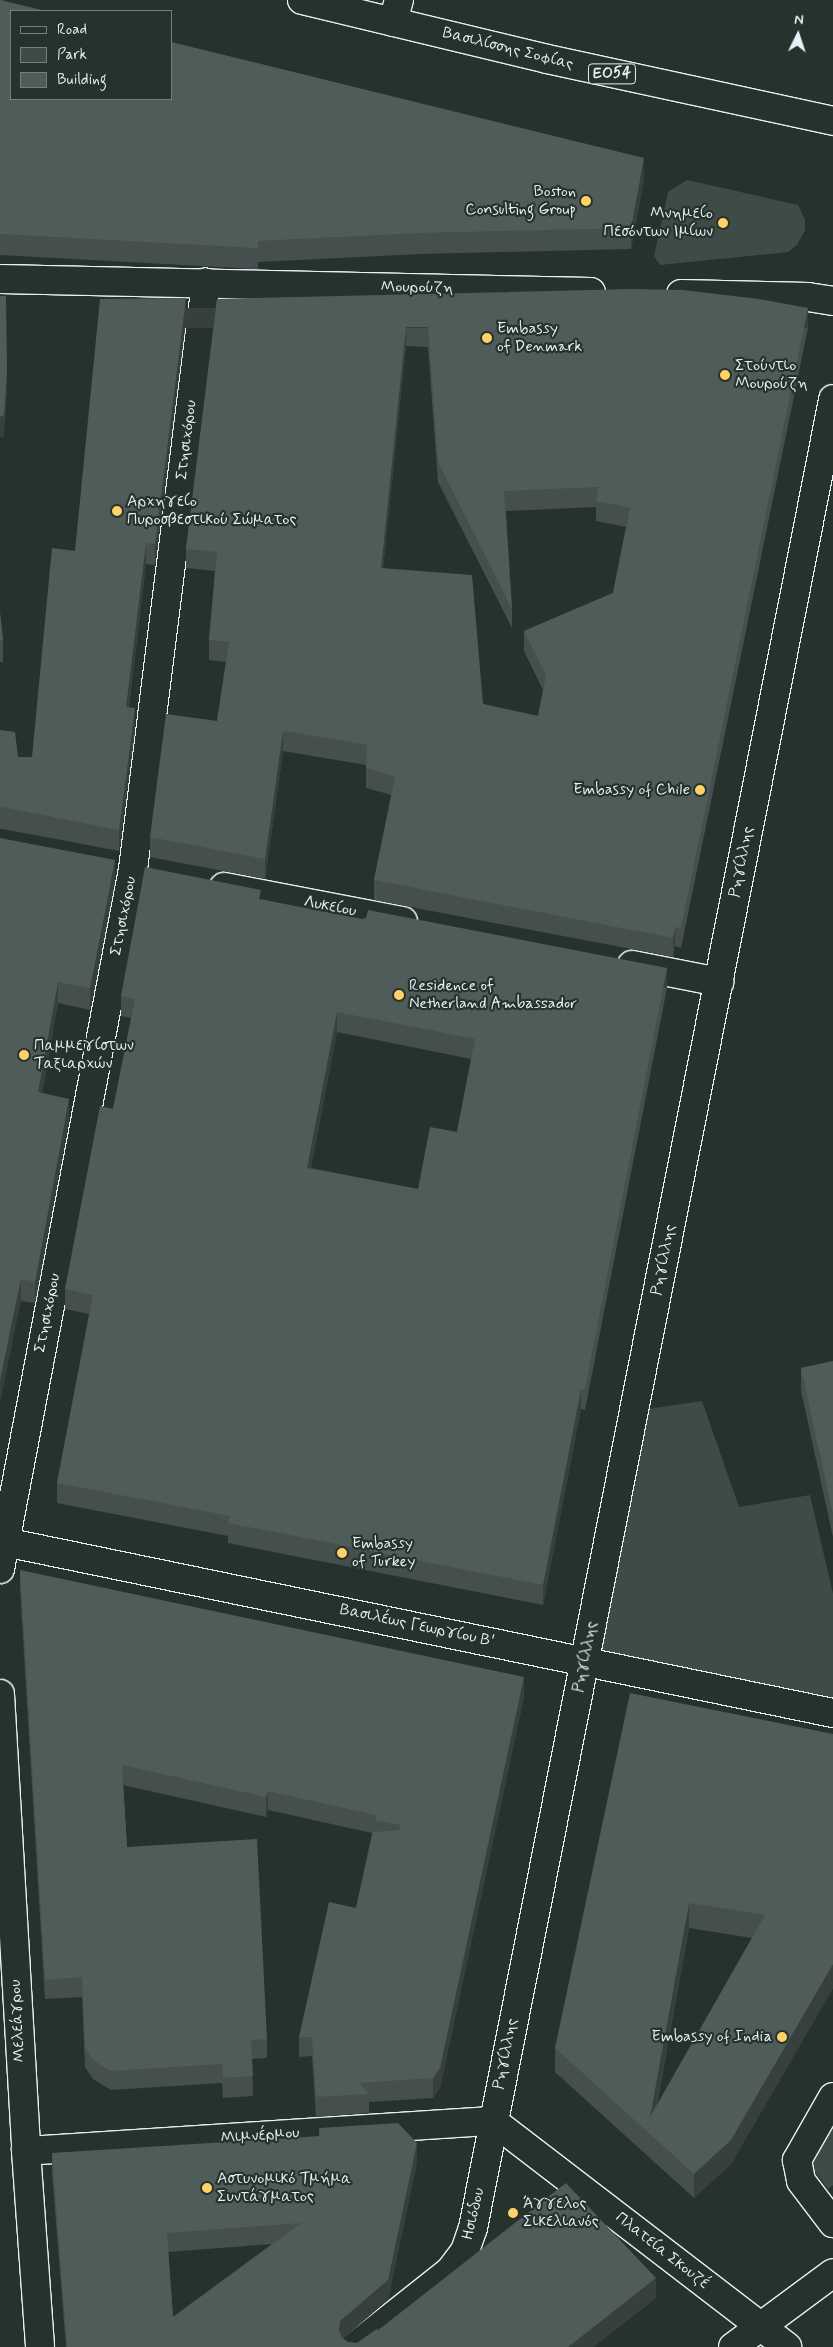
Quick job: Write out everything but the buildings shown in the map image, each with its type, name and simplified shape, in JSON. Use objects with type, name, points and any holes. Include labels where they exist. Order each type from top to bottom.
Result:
[{"type":"street","name":"Βασιλίσσης Σοφίας","points":[[302,0],[396,11],[567,64],[833,120]]},
{"type":"street","name":"Μουρούζη","points":[[0,280],[612,292]]},
{"type":"street","name":"Στησιχόρου","points":[[2,1541],[133,869],[206,283]]},
{"type":"street","points":[[652,293],[808,297],[833,301]]},
{"type":"street","name":"Ρηγίλλης","points":[[493,2120],[586,1660],[718,982],[828,449],[833,399]]},
{"type":"street","points":[[104,864],[162,875]]},
{"type":"street","name":"Λυκείου","points":[[201,882],[426,926]]},
{"type":"street","points":[[611,961],[718,982]]},
{"type":"street","points":[[0,1569],[2,1541]]},
{"type":"street","name":"Βασιλέως Γεωργίου Β'","points":[[2,1541],[586,1660],[833,1713]]},
{"type":"street","name":"Μελεάγρου","points":[[0,1694],[26,2151],[40,2347]]},
{"type":"street","points":[[833,2097],[797,2160],[801,2180],[833,2223]]},
{"type":"street","name":"Μιμνέρμου","points":[[26,2151],[493,2120]]},
{"type":"street","name":"Πλατεία Σκουζέ","points":[[493,2120],[787,2347]]},
{"type":"street","name":"Ησιόδου","points":[[354,2347],[441,2280],[458,2262],[473,2228],[493,2120]]},
{"type":"street","points":[[733,2347],[833,2273]]},
{"type":"green space","points":[[687,180],[798,205],[805,220],[805,230],[797,245],[788,252],[660,265],[654,256],[668,192]]},
{"type":"green space","points":[[702,1401],[739,1507],[810,1495],[833,1594],[833,1698],[600,1652],[648,1409]]},
{"type":"green space","points":[[833,2108],[833,2185],[828,2189],[803,2156]]},
{"type":"place","name":"Boston Consulting Group","points":[[586,201]]},
{"type":"place","name":"Μνημείο Πεσόντων Ιμίων","points":[[723,223]]},
{"type":"place","name":"Embassy of Denmark","points":[[487,338]]},
{"type":"place","name":"Στούντιο Μουρούζη","points":[[725,375]]},
{"type":"place","name":"Αρχηγείο Πυροσβεστικού Σώματος","points":[[117,511]]},
{"type":"place","name":"Embassy of Chile","points":[[700,790]]},
{"type":"place","name":"Residence of Netherland Ambassador","points":[[399,995]]},
{"type":"place","name":"Παμμεγίστων Ταξιαρχών","points":[[24,1055]]},
{"type":"place","name":"Embassy of Turkey","points":[[342,1553]]},
{"type":"place","name":"Embassy of India","points":[[782,2037]]},
{"type":"place","name":"Αστυνομικό Τμήμα Συντάγματος","points":[[207,2188]]},
{"type":"place","name":"Άγγελος Σικελιανός","points":[[513,2213]]}]
